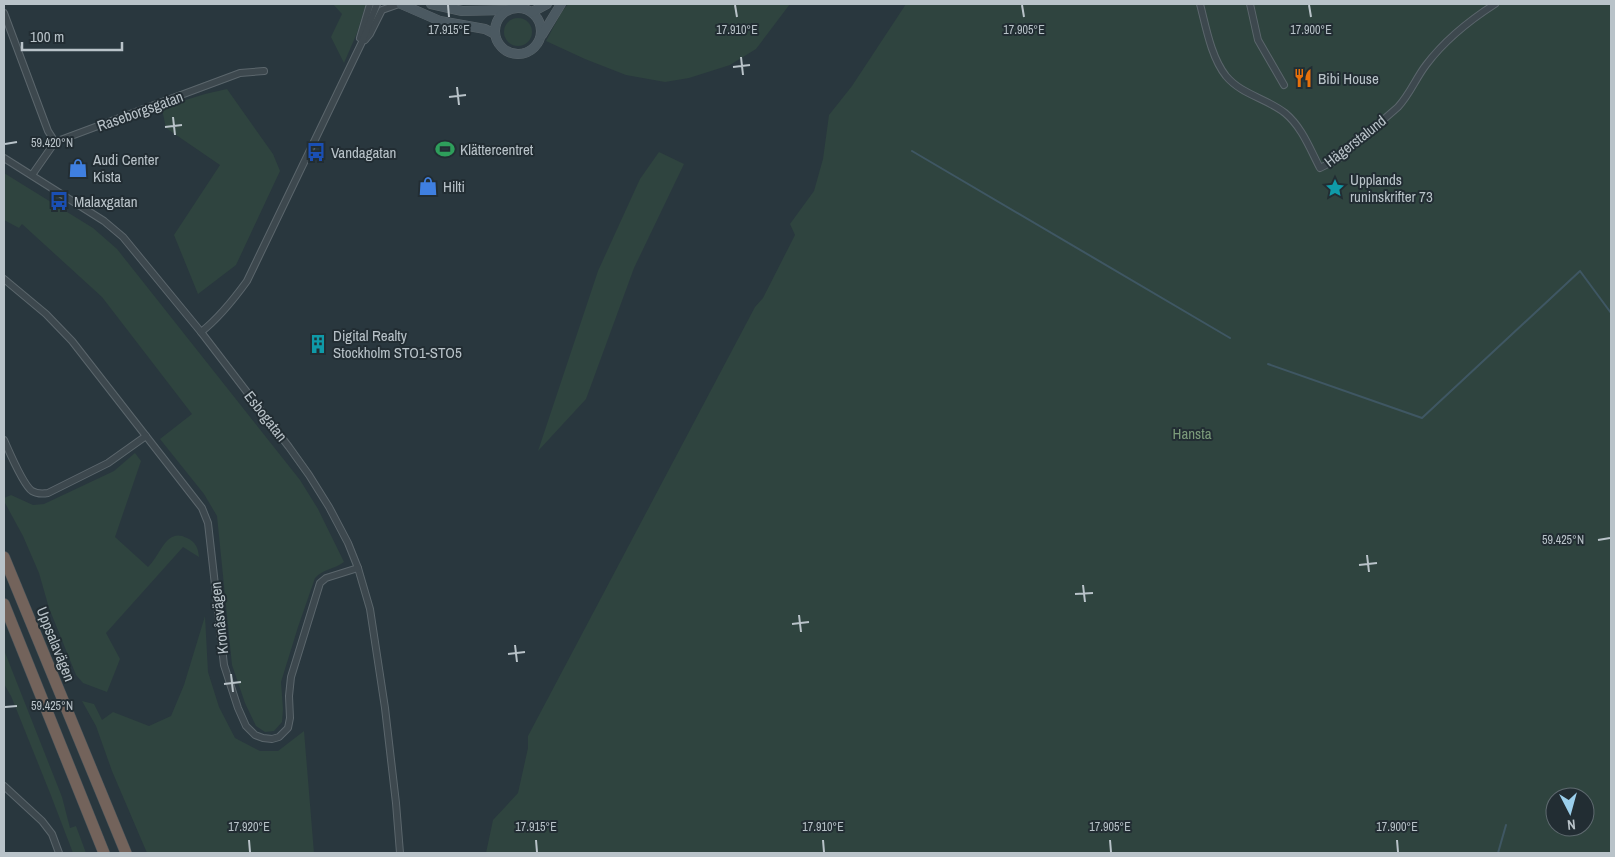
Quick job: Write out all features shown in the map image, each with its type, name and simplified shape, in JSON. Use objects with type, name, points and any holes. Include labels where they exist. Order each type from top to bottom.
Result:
[{"type":"highway","name":"Uppsalavägen","points":[[4,556],[126,853]]},
{"type":"highway","points":[[4,604],[104,853]]},
{"type":"highway","points":[[85,753],[134,853]]},
{"type":"main road","points":[[400,4],[440,20],[485,29],[495,34],[501,46],[512,53],[518,54],[525,53],[534,48],[561,4]]},
{"type":"main road","points":[[431,4],[462,11],[493,11],[520,8],[532,12],[540,24],[540,38]]},
{"type":"main road","points":[[493,11],[516,4]]},
{"type":"main road","points":[[532,12],[547,4]]},
{"type":"main road","points":[[495,34],[498,20],[508,10]]},
{"type":"street","points":[[355,56],[370,4]]},
{"type":"street","points":[[200,332],[237,295],[246,281],[362,42],[377,4]]},
{"type":"street","points":[[362,42],[370,34],[382,10],[400,4]]},
{"type":"street","name":"Hägerstalund","points":[[1200,4],[1212,46],[1226,76],[1241,90],[1284,112],[1293,120],[1300,129],[1320,168],[1338,159],[1398,106],[1405,99],[1426,65],[1449,40],[1495,4]]},
{"type":"street","points":[[1250,4],[1258,40],[1284,85]]},
{"type":"street","points":[[4,13],[48,131],[55,142],[32,175]]},
{"type":"street","name":"Raseborgsgatan","points":[[55,142],[240,74],[264,71]]},
{"type":"street","name":"Esbogatan","points":[[4,158],[104,221],[123,237],[200,332],[310,475],[348,543],[358,568],[370,609],[375,632],[391,759],[400,853]]},
{"type":"street","name":"Kronåsvägen","points":[[4,279],[46,314],[72,341],[202,508],[208,523],[224,665],[242,717],[246,726],[255,735],[272,739],[288,728],[291,677],[320,583],[326,578],[358,568]]},
{"type":"street","points":[[4,440],[26,486],[34,492],[42,494],[48,493],[108,464],[146,436]]},
{"type":"street","points":[[4,786],[42,821],[52,834],[59,853]]},
{"type":"green space","points":[[333,4],[365,4],[357,33],[344,63],[331,37],[342,14]]},
{"type":"green space","points":[[568,4],[790,4],[756,49],[730,65],[689,78],[665,82],[626,75],[546,41]]},
{"type":"green space","name":"Hansta","points":[[906,4],[1611,4],[1611,853],[486,853],[493,820],[518,793],[528,748],[528,736],[795,235],[790,224],[814,191],[823,159],[829,115],[852,86]]},
{"type":"green space","points":[[518,18],[528,22],[532,32],[528,42],[518,46],[508,42],[504,32],[508,22]]},
{"type":"green space","points":[[227,89],[273,154],[280,171],[236,265],[198,294],[174,235],[220,165],[166,128],[163,107]]},
{"type":"green space","points":[[659,152],[684,164],[634,268],[586,399],[538,451],[598,271],[640,179]]},
{"type":"green space","points":[[4,173],[93,228],[117,249],[300,480],[318,509],[344,562],[315,578],[281,682],[282,722],[274,731],[265,732],[256,726],[245,703],[232,665],[217,516],[204,494],[160,439],[192,414],[102,297],[22,224],[19,228],[4,220]]},
{"type":"green space","points":[[135,453],[141,461],[115,537],[148,567],[164,544],[174,536],[180,536],[193,541],[199,557],[183,547],[106,633],[120,659],[107,692],[83,683],[76,675],[49,608],[39,573],[4,498],[11,495],[33,505],[44,504],[114,471]]},
{"type":"green space","points":[[205,616],[208,672],[219,707],[235,738],[260,751],[278,751],[304,731],[314,853],[147,853],[112,771],[96,726],[82,701],[94,704],[102,720],[113,712],[149,726],[171,716],[184,685]]},
{"type":"green space","points":[[4,650],[62,797],[70,828],[76,826],[86,853],[73,853],[11,696],[4,684]]},
{"type":"waterway","points":[[912,151],[1230,338]]},
{"type":"waterway","points":[[1268,364],[1422,418],[1580,271],[1611,313]]},
{"type":"waterway","points":[[1498,853],[1506,825]]},
{"type":"place","name":"Bibi House","points":[[1303,78]]},
{"type":"place","name":"Klättercentret","points":[[445,149]]},
{"type":"place","name":"Vandagatan","points":[[316,152]]},
{"type":"place","name":"Audi Center Kista","points":[[78,168]]},
{"type":"place","name":"Hilti","points":[[428,186]]},
{"type":"place","name":"Upplands runinskrifter 73","points":[[1335,188]]},
{"type":"place","name":"Malaxgatan","points":[[59,201]]},
{"type":"place","name":"Digital Realty Stockholm STO1-STO5","points":[[318,344]]}]
